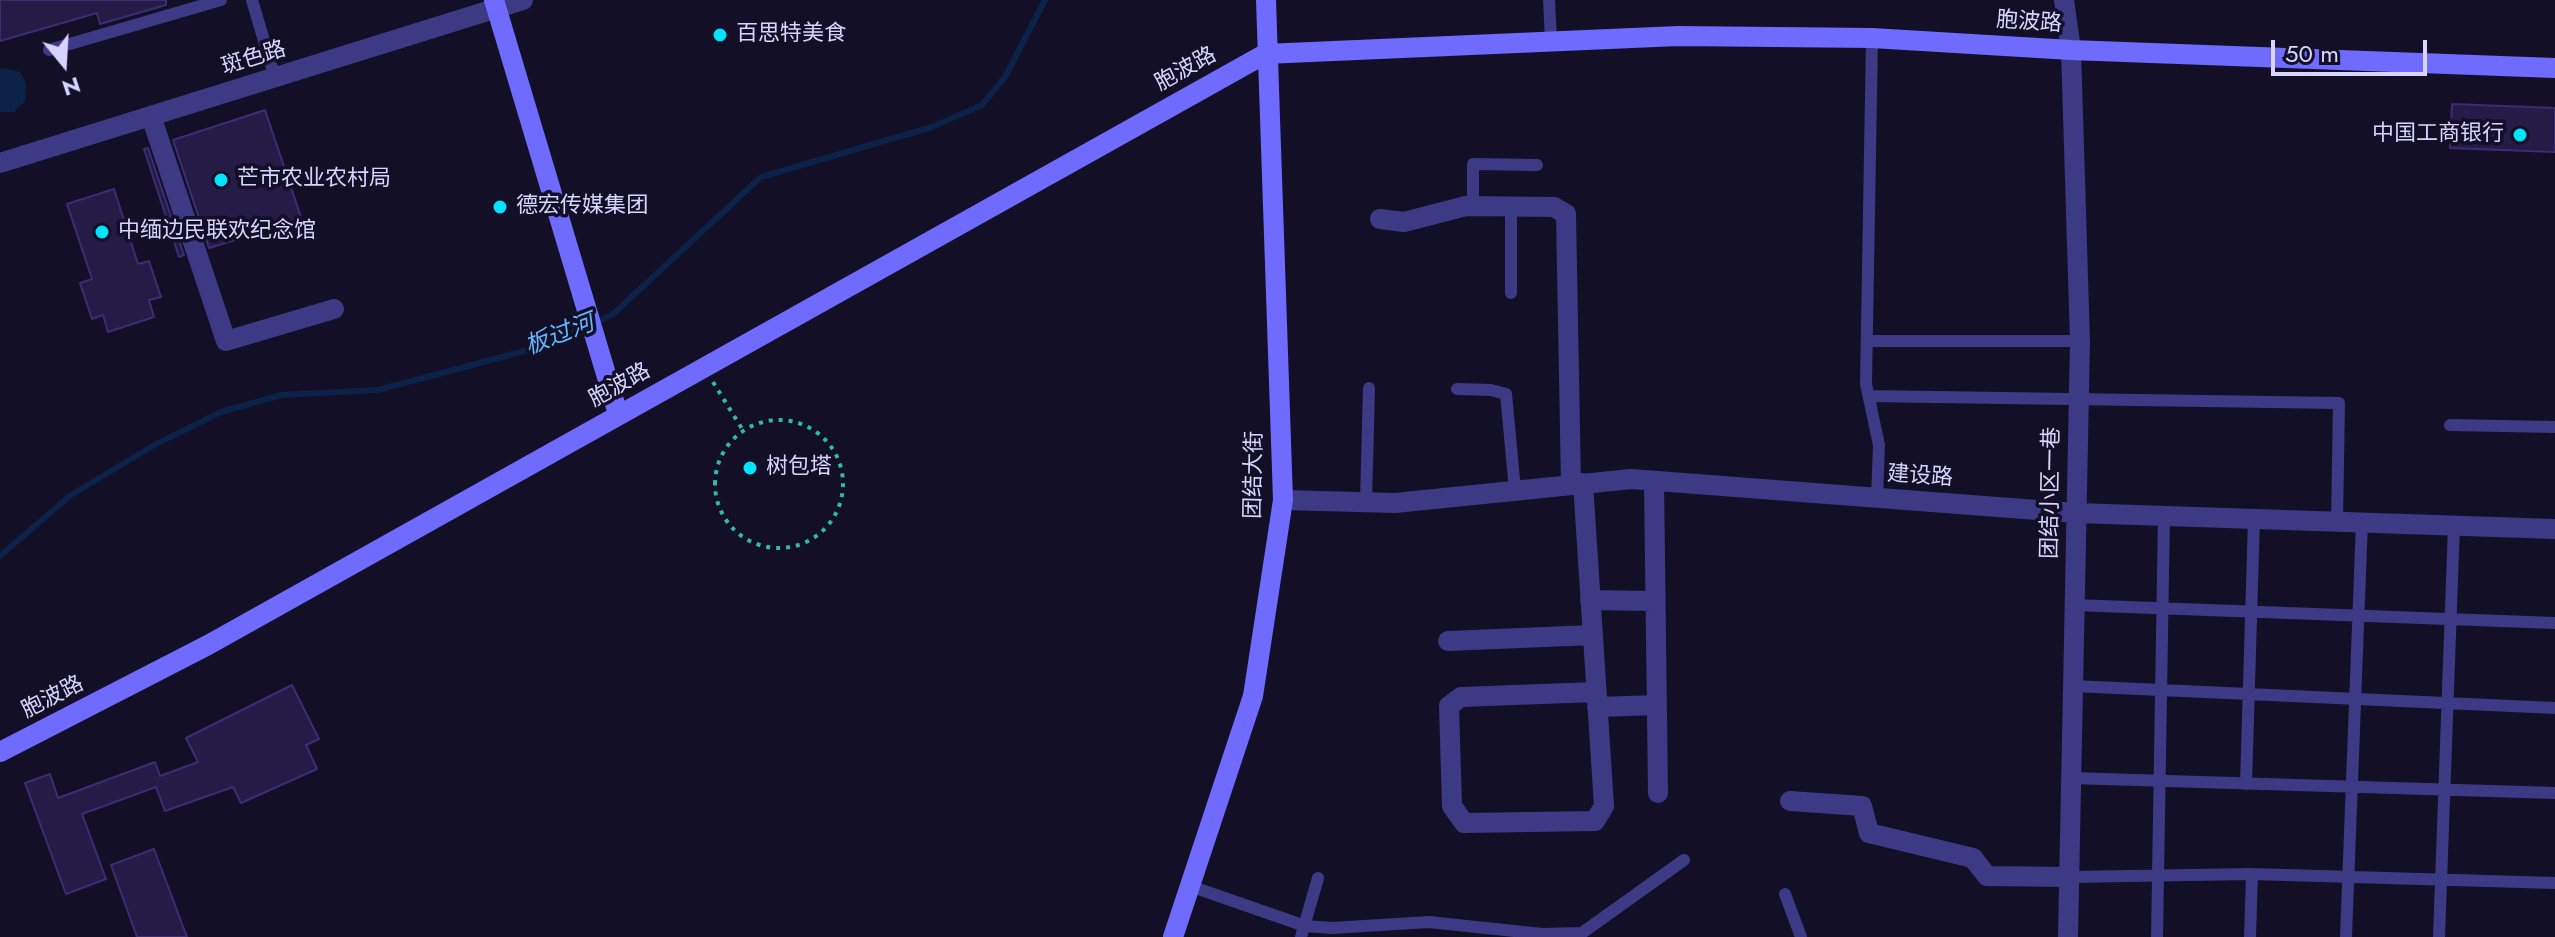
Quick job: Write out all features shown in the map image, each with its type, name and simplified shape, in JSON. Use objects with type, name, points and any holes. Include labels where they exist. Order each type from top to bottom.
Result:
[{"type":"main road","name":"团结大街","points":[[1173,937],[1253,696],[1283,500],[1265,54],[1266,0]]},
{"type":"main road","points":[[496,5],[605,360],[618,414]]},
{"type":"main road","name":"胞波路","points":[[0,752],[208,645],[1265,54],[1678,36],[1872,38],[2071,50],[2555,68]]},
{"type":"street","name":"斑色路","points":[[0,163],[275,78],[496,5],[523,0]]},
{"type":"street","name":"团结小区一巷","points":[[2064,0],[2071,50],[2080,341],[2068,937]]},
{"type":"street","points":[[151,116],[226,341],[334,309]]},
{"type":"street","points":[[1380,219],[1404,222],[1473,206],[1554,207],[1566,214],[1577,483],[1593,635],[1597,699],[1604,806],[1595,821],[1464,823],[1452,806],[1449,706],[1461,697],[1597,699],[1657,705]]},
{"type":"street","name":"建设路","points":[[1283,500],[1395,503],[1577,483],[1654,481],[2076,513],[2555,529]]},
{"type":"street","points":[[1654,481],[1658,793]]},
{"type":"street","points":[[1590,600],[1655,601]]},
{"type":"street","points":[[1448,641],[1593,635]]},
{"type":"street","points":[[1790,801],[1862,806],[1869,833],[1973,858],[1987,876],[2069,877]]},
{"type":"lane","points":[[49,50],[221,0]]},
{"type":"lane","points":[[252,0],[275,78]]},
{"type":"lane","points":[[1549,0],[1551,41]]},
{"type":"lane","points":[[1872,38],[1867,341],[1869,396],[1879,445],[1877,498]]},
{"type":"lane","points":[[1473,206],[1473,164],[1537,165]]},
{"type":"lane","points":[[1511,206],[1511,293]]},
{"type":"lane","points":[[1867,341],[2080,341]]},
{"type":"lane","points":[[1366,502],[1369,388]]},
{"type":"lane","points":[[1457,389],[1491,390],[1506,394],[1515,490]]},
{"type":"lane","points":[[1869,396],[2339,403],[2337,521]]},
{"type":"lane","points":[[2450,425],[2555,427]]},
{"type":"lane","points":[[2157,937],[2164,515]]},
{"type":"lane","points":[[2246,784],[2254,519]]},
{"type":"lane","points":[[2346,937],[2362,522]]},
{"type":"lane","points":[[2439,937],[2454,525]]},
{"type":"lane","points":[[2074,605],[2555,623]]},
{"type":"lane","points":[[2073,686],[2555,708]]},
{"type":"lane","points":[[2071,778],[2555,793]]},
{"type":"lane","points":[[1190,886],[1303,931],[1429,922],[1542,934],[1582,933],[1684,860]]},
{"type":"lane","points":[[2069,877],[2252,874],[2555,883]]},
{"type":"lane","points":[[2250,937],[2252,874]]},
{"type":"lane","points":[[1303,931],[1318,878]]},
{"type":"lane","points":[[1785,894],[1801,937]]},
{"type":"path","points":[[704,366],[744,432]]},
{"type":"path","points":[[776,420],[797,423],[817,432],[832,448],[841,468],[840,500],[826,528],[808,541],[788,548],[766,548],[746,540],[730,527],[719,510],[714,490],[716,469],[724,450],[744,432],[756,424],[776,420]]},
{"type":"water","points":[[0,69],[20,72],[26,84],[25,101],[14,112],[0,112]]},
{"type":"building","points":[[0,0],[166,0],[166,5],[100,24],[97,13],[0,41]]},
{"type":"building","points":[[2452,104],[2555,108],[2555,152],[2450,148]]},
{"type":"building","name":"芒市农业农村局","points":[[265,110],[302,220],[209,248],[173,140]]},
{"type":"building","points":[[148,148],[184,255],[179,257],[144,149]]},
{"type":"building","name":"中缅边民联欢纪念馆","points":[[114,189],[138,264],[149,261],[161,297],[149,300],[154,317],[108,332],[103,315],[92,319],[80,283],[92,279],[67,204]]},
{"type":"building","points":[[292,685],[319,739],[306,745],[317,769],[241,803],[233,787],[165,811],[156,787],[82,814],[106,879],[66,894],[25,783],[50,774],[58,798],[155,762],[160,776],[198,762],[186,738]]},
{"type":"building","points":[[154,849],[187,937],[137,937],[111,865]]},
{"type":"waterway","name":"板过河","points":[[0,556],[71,495],[156,444],[221,412],[281,395],[378,390],[532,349],[612,315],[761,177],[932,127],[982,105],[1005,77],[1045,0]]},
{"type":"place","name":"百思特美食","points":[[720,35]]},
{"type":"place","name":"中国工商银行","points":[[2520,135]]},
{"type":"place","name":"芒市农业农村局","points":[[221,180]]},
{"type":"place","name":"德宏传媒集团","points":[[500,207]]},
{"type":"place","name":"中缅边民联欢纪念馆","points":[[102,232]]},
{"type":"place","name":"树包塔","points":[[750,468]]}]
